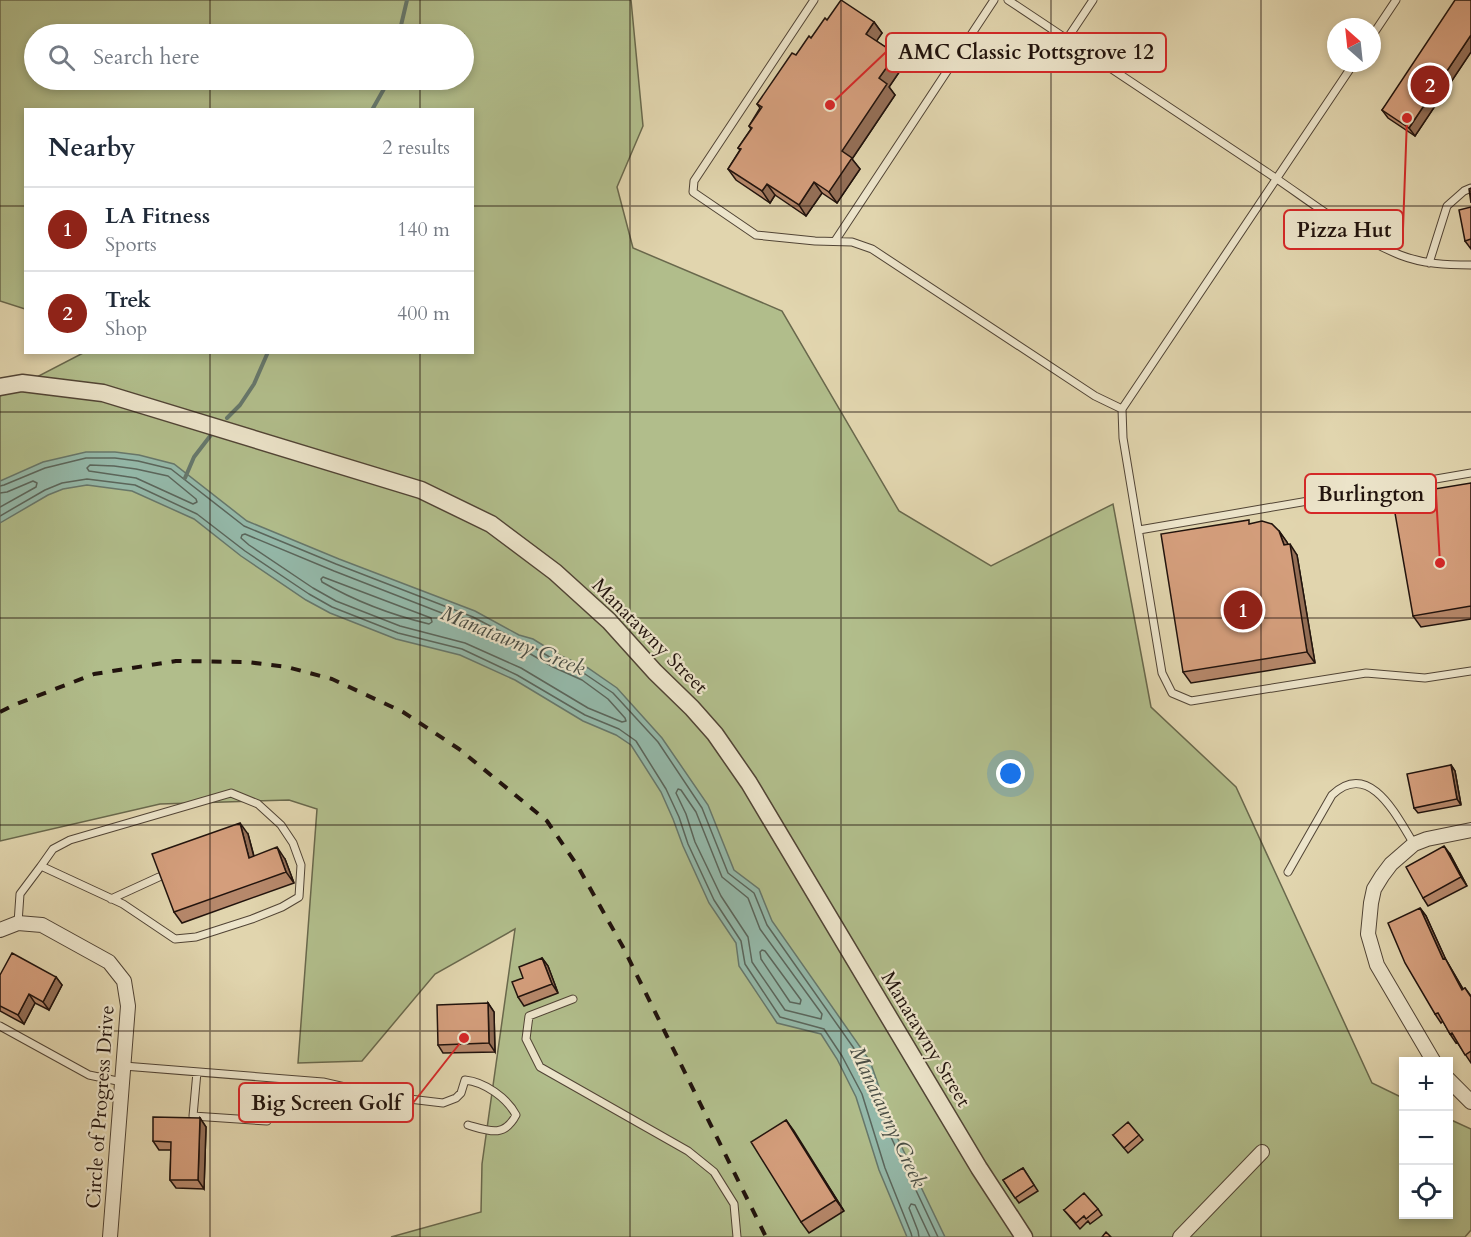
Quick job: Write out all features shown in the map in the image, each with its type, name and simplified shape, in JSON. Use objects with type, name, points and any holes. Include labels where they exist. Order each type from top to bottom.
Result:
[{"type":"street","name":"Manatawny Street","points":[[0,387],[22,383],[103,393],[421,490],[491,524],[555,572],[609,621],[655,672],[692,708],[749,783],[980,1168],[1024,1237]]},
{"type":"street","points":[[1431,1057],[1377,965],[1368,934],[1369,911],[1374,889],[1391,864],[1414,844],[1471,830]]},
{"type":"street","points":[[0,930],[18,922]]},
{"type":"street","name":"Circle of Progress Drive","points":[[18,922],[42,925],[110,962],[124,981],[128,1006],[110,1237]]},
{"type":"street","points":[[1453,1083],[1471,1102]]},
{"type":"street","points":[[1180,1237],[1262,1152]]},
{"type":"lane","points":[[814,0],[694,181],[693,192],[756,235],[852,242],[872,249],[1095,396],[1122,409]]},
{"type":"lane","points":[[835,241],[994,0]]},
{"type":"lane","points":[[1008,0],[1352,230],[1403,256],[1430,263],[1471,265]]},
{"type":"lane","points":[[1067,39],[1093,0]]},
{"type":"lane","points":[[1381,22],[1396,0]]},
{"type":"lane","points":[[1348,72],[1122,409],[1123,438],[1162,673],[1172,693],[1191,702],[1366,673],[1425,678],[1471,671]]},
{"type":"lane","points":[[1430,263],[1447,206],[1471,188]]},
{"type":"lane","points":[[1140,530],[1471,473]]},
{"type":"lane","points":[[1288,872],[1332,795],[1344,786],[1364,785],[1380,793],[1414,844]]},
{"type":"lane","points":[[18,922],[20,894],[53,849],[70,840],[231,793],[258,804],[281,825],[293,843],[301,865],[299,897],[282,907],[196,937],[175,939],[123,904],[41,866]]},
{"type":"lane","points":[[111,899],[159,878]]},
{"type":"lane","points":[[573,999],[530,1016],[526,1039],[540,1067],[688,1151],[714,1172],[734,1204],[737,1237]]},
{"type":"lane","points":[[0,1026],[89,1075],[122,1082]]},
{"type":"lane","points":[[124,1066],[323,1082],[384,1096],[443,1103],[456,1098],[461,1093],[465,1080],[484,1086],[497,1094],[512,1107],[516,1115],[512,1123],[492,1132],[468,1125]]},
{"type":"lane","points":[[197,1072],[193,1116],[267,1121]]},
{"type":"green space","points":[[0,0],[631,0],[643,126],[617,187],[633,248],[782,311],[899,511],[991,566],[1113,504],[1151,707],[1236,787],[1372,1083],[1399,1096],[1399,1219],[1453,1219],[1453,1121],[1471,1129],[1471,1230],[1465,1237],[391,1237],[481,1212],[482,1164],[515,929],[435,974],[362,1061],[298,1063],[317,809],[289,800],[160,804],[0,841],[0,396],[81,354],[474,354],[474,108],[24,108],[24,309],[0,301]]},
{"type":"water","name":"Manatawny Creek","points":[[86,452],[139,455],[174,464],[247,521],[475,611],[588,668],[617,688],[662,738],[708,805],[734,870],[759,889],[772,921],[870,1061],[895,1133],[945,1237],[907,1237],[879,1170],[856,1097],[837,1059],[821,1034],[777,1023],[739,966],[736,943],[709,903],[661,792],[631,745],[616,735],[583,721],[515,680],[460,655],[396,639],[330,613],[306,600],[241,556],[194,519],[132,491],[87,485],[63,489],[48,495],[0,523],[0,481],[43,462]]},
{"type":"building","points":[[841,0],[874,22],[866,34],[896,54],[879,78],[887,84],[842,151],[852,158],[829,192],[814,182],[799,205],[767,184],[762,191],[728,169],[741,149],[738,148],[752,128],[749,126],[762,107],[757,104],[792,53],[796,55],[809,36],[811,38]]},
{"type":"building","points":[[1455,0],[1471,0],[1471,35],[1409,128],[1382,110]]},
{"type":"building","points":[[1471,207],[1471,239],[1465,241],[1459,210]]},
{"type":"building","points":[[1471,483],[1471,606],[1413,616],[1392,496]]},
{"type":"building","points":[[1249,520],[1249,524],[1262,521],[1272,524],[1279,531],[1284,545],[1290,544],[1307,652],[1183,672],[1161,534]]},
{"type":"building","points":[[1451,765],[1457,799],[1414,808],[1407,774]]},
{"type":"building","points":[[240,823],[249,858],[277,847],[286,872],[174,912],[152,854]]},
{"type":"building","points":[[1444,846],[1461,877],[1423,898],[1406,867]]},
{"type":"building","points":[[1420,908],[1443,959],[1445,958],[1462,990],[1465,988],[1471,997],[1471,1051],[1465,1055],[1438,1013],[1435,1014],[1405,963],[1388,923]]},
{"type":"building","points":[[12,953],[56,977],[43,1002],[29,994],[18,1015],[0,1006],[0,975]]},
{"type":"building","points":[[542,958],[552,984],[518,997],[512,982],[523,978],[519,967]]},
{"type":"building","points":[[488,1003],[489,1043],[438,1045],[437,1005]]},
{"type":"building","points":[[153,1117],[200,1118],[198,1180],[170,1180],[171,1142],[153,1141]]},
{"type":"building","points":[[786,1120],[836,1200],[801,1222],[751,1142]]},
{"type":"building","points":[[1128,1122],[1139,1135],[1124,1148],[1113,1135]]},
{"type":"building","points":[[1023,1168],[1034,1185],[1015,1198],[1003,1180]]},
{"type":"building","points":[[1084,1193],[1098,1209],[1086,1219],[1084,1216],[1076,1223],[1064,1210]]},
{"type":"waterway","points":[[401,24],[407,0]]},
{"type":"waterway","points":[[373,108],[383,90]]},
{"type":"waterway","points":[[227,418],[240,405],[254,384],[267,354]]},
{"type":"waterway","points":[[185,478],[194,457],[214,431]]},
{"type":"railway","points":[[0,712],[94,674],[176,661],[247,662],[287,667],[332,679],[403,712],[459,749],[547,821],[577,865],[623,947],[766,1237]]},
{"type":"place","name":"Trek","points":[[1430,85]]},
{"type":"place","name":"AMC Classic Pottsgrove 12","points":[[830,105]]},
{"type":"place","name":"Pizza Hut","points":[[1407,118]]},
{"type":"place","name":"Burlington","points":[[1440,563]]},
{"type":"place","name":"LA Fitness","points":[[1243,610]]},
{"type":"place","name":"Big Screen Golf","points":[[464,1038]]}]
